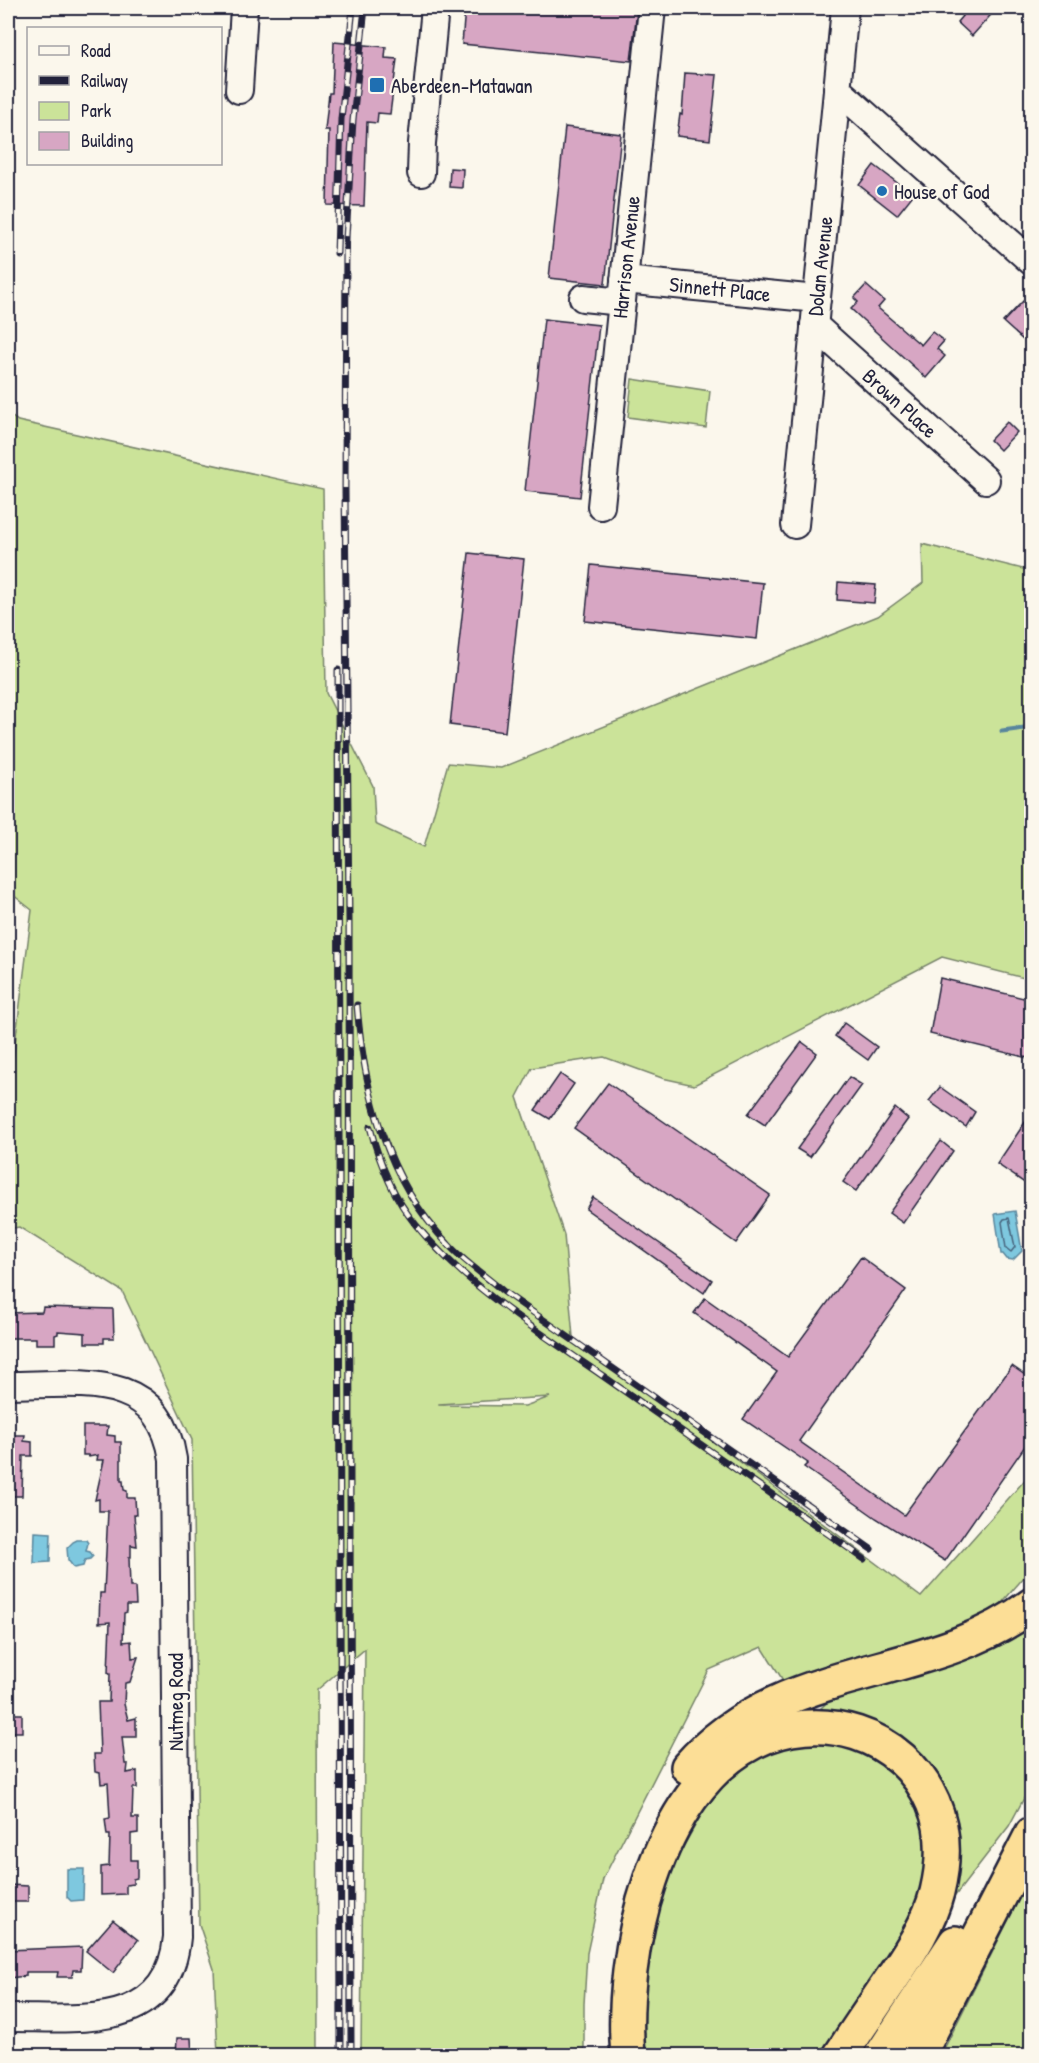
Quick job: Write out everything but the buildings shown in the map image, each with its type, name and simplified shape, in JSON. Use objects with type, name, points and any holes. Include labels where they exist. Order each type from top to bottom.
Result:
[{"type":"highway","points":[[605,2055],[608,1969],[617,1919],[630,1871],[641,1840],[656,1811],[668,1791],[694,1760],[727,1730],[772,1703],[802,1691],[966,1642],[1000,1626],[1032,1605]]},
{"type":"highway","points":[[628,2055],[628,2001],[636,1937],[657,1860],[679,1816],[692,1797],[721,1764],[752,1742],[785,1729],[823,1725],[868,1738],[894,1753],[909,1766],[933,1803],[943,1844],[937,1893],[920,1933],[840,2055]]},
{"type":"highway","points":[[918,2055],[1032,1834]]},
{"type":"highway","points":[[881,2055],[950,1950],[1011,1875]]},
{"type":"street","points":[[239,90],[244,8]]},
{"type":"street","points":[[421,173],[435,8]]},
{"type":"street","name":"Harrison Avenue","points":[[601,506],[652,8]]},
{"type":"street","name":"Dolan Avenue","points":[[795,525],[845,8]]},
{"type":"street","points":[[837,89],[1032,262]]},
{"type":"street","name":"Sinnett Place","points":[[583,298],[623,291],[817,299]]},
{"type":"street","name":"Brown Place","points":[[814,325],[986,480]]},
{"type":"street","name":"Nutmeg Road","points":[[8,1385],[97,1384],[124,1390],[154,1413],[165,1429],[171,1446],[177,1937],[170,1970],[164,1981],[153,1993],[130,2009],[103,2017],[8,2018]]},
{"type":"green space","points":[[632,379],[710,391],[706,428],[628,417]]},
{"type":"green space","points":[[8,414],[18,421],[323,489],[326,693],[373,786],[375,824],[424,847],[448,763],[501,768],[878,616],[923,583],[922,544],[1031,571],[1031,972],[1024,978],[942,957],[694,1085],[662,1078],[604,1057],[532,1068],[517,1097],[564,1235],[573,1337],[921,1597],[1031,1473],[1031,1569],[975,1634],[791,1693],[762,1647],[709,1670],[603,1879],[587,1953],[584,2055],[361,2055],[365,1649],[317,1690],[318,2055],[218,2055],[214,1969],[199,1924],[192,1440],[122,1291],[19,1227],[8,1229],[8,1093],[32,910],[8,891]],"holes":[[[550,1397],[525,1406],[439,1405],[439,1404]]]},
{"type":"green space","points":[[1031,1622],[1031,1785],[1009,1826],[832,2055],[638,2055],[635,2037],[656,1895],[721,1780],[789,1737],[842,1689]]},
{"type":"green space","points":[[1031,1875],[1031,2055],[941,2055]]},
{"type":"water","points":[[1015,1211],[1022,1251],[1013,1260],[1001,1254],[995,1214]]},
{"type":"water","points":[[35,1532],[51,1533],[50,1562],[34,1563]]},
{"type":"water","points":[[77,1540],[86,1540],[88,1543],[86,1551],[93,1556],[85,1560],[83,1566],[74,1568],[68,1560],[67,1548]]},
{"type":"water","points":[[67,1869],[84,1869],[83,1900],[71,1901],[67,1897]]},
{"type":"waterway","points":[[1002,731],[1032,727]]},
{"type":"railway","points":[[337,253],[341,119],[353,8]]},
{"type":"railway","points":[[351,2056],[346,238],[353,120],[365,8]]},
{"type":"railway","points":[[338,670],[341,2056]]},
{"type":"railway","points":[[357,1005],[365,1070],[382,1133],[409,1192],[427,1219],[454,1251],[504,1292],[871,1549]]},
{"type":"railway","points":[[370,1127],[382,1166],[400,1203],[436,1247],[480,1288],[529,1325],[864,1559]]},
{"type":"place","name":"Aberdeen-Matawan","points":[[377,85]]},
{"type":"place","name":"House of God","points":[[882,191]]}]
